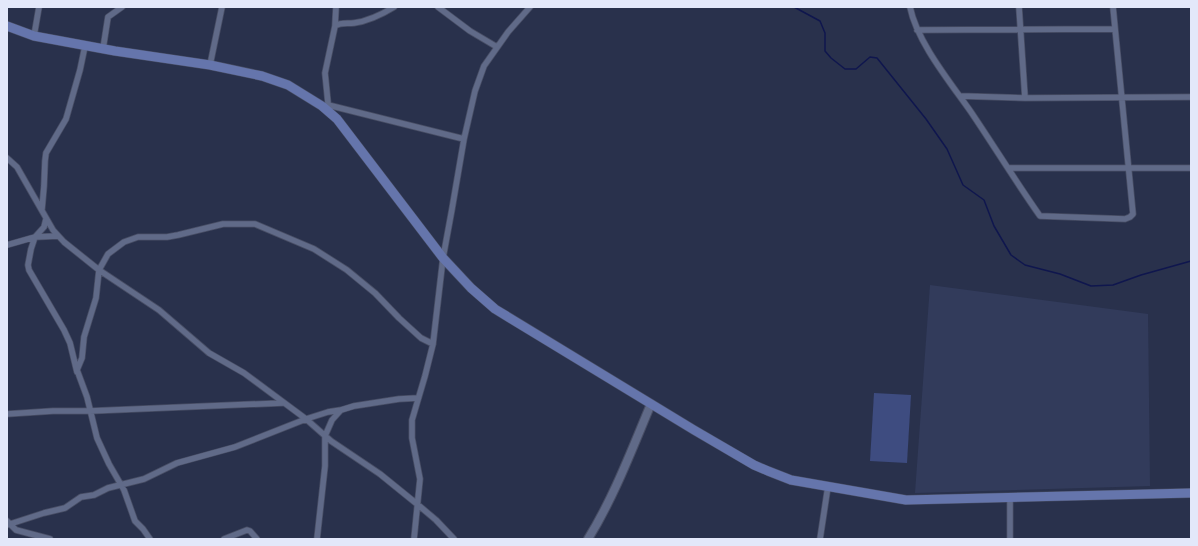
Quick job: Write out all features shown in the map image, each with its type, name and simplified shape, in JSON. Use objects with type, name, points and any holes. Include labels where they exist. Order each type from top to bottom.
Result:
[{"type":"main road","points":[[7,26],[34,36],[103,49],[210,65],[262,76],[282,83],[329,109],[442,258],[471,288],[496,309],[651,404],[748,461],[768,471],[791,480],[880,497],[906,500],[1191,492]]},
{"type":"main road","points":[[588,539],[616,487],[651,404]]},
{"type":"street","points":[[34,36],[39,7]]},
{"type":"street","points":[[103,49],[108,17],[122,7]]},
{"type":"street","points":[[210,65],[222,7]]},
{"type":"street","points":[[336,7],[335,26],[325,73],[329,109],[464,139]]},
{"type":"street","points":[[335,26],[379,16],[394,7]]},
{"type":"street","points":[[438,7],[470,31],[498,47]]},
{"type":"street","points":[[414,539],[420,479],[412,438],[412,420],[433,344],[442,258],[464,139],[479,78],[484,66],[530,7]]},
{"type":"street","points":[[910,7],[912,20],[938,64],[1041,217],[1125,219],[1133,214],[1113,7]]},
{"type":"street","points":[[1018,7],[1025,98]]},
{"type":"street","points":[[917,30],[1114,29]]},
{"type":"street","points":[[42,210],[46,153],[66,119],[80,70],[85,46]]},
{"type":"street","points":[[960,96],[1025,98],[1191,97]]},
{"type":"street","points":[[7,158],[18,166],[46,219],[58,236],[99,270],[159,310],[209,353],[244,373],[283,403],[306,418],[348,453],[380,474],[436,520],[454,539]]},
{"type":"street","points":[[1009,168],[1191,168]]},
{"type":"street","points":[[46,219],[44,227],[35,237],[29,257],[29,270],[31,276],[43,292],[70,343],[87,397],[97,438],[121,485],[135,521],[150,539]]},
{"type":"street","points":[[78,372],[82,358],[84,337],[96,298],[99,270],[108,254],[124,242],[133,238],[178,235],[223,224],[255,224],[314,249],[347,270],[375,293],[421,338],[433,344]]},
{"type":"street","points":[[7,245],[35,237],[58,236]]},
{"type":"street","points":[[8,523],[65,508],[77,498],[94,495],[108,488],[150,477],[177,463],[235,447],[306,418],[361,405],[399,399],[418,398]]},
{"type":"street","points":[[7,414],[283,403]]},
{"type":"street","points":[[317,539],[325,466],[326,436],[329,425],[341,410]]},
{"type":"street","points":[[820,539],[828,486]]},
{"type":"street","points":[[1010,498],[1010,539]]},
{"type":"street","points":[[8,523],[16,530],[50,539]]},
{"type":"street","points":[[224,539],[247,530],[250,531],[257,539]]},
{"type":"shaded area","points":[[930,285],[1148,314],[1150,486],[915,493]]},
{"type":"shaded area","points":[[874,393],[911,395],[907,463],[870,461]]},
{"type":"waterway","points":[[794,7],[820,21],[825,33],[825,51],[845,69],[856,69],[870,57],[877,58],[926,119],[947,149],[963,185],[984,200],[994,226],[1011,255],[1025,265],[1060,274],[1091,286],[1113,285],[1141,275],[1191,261]]}]
